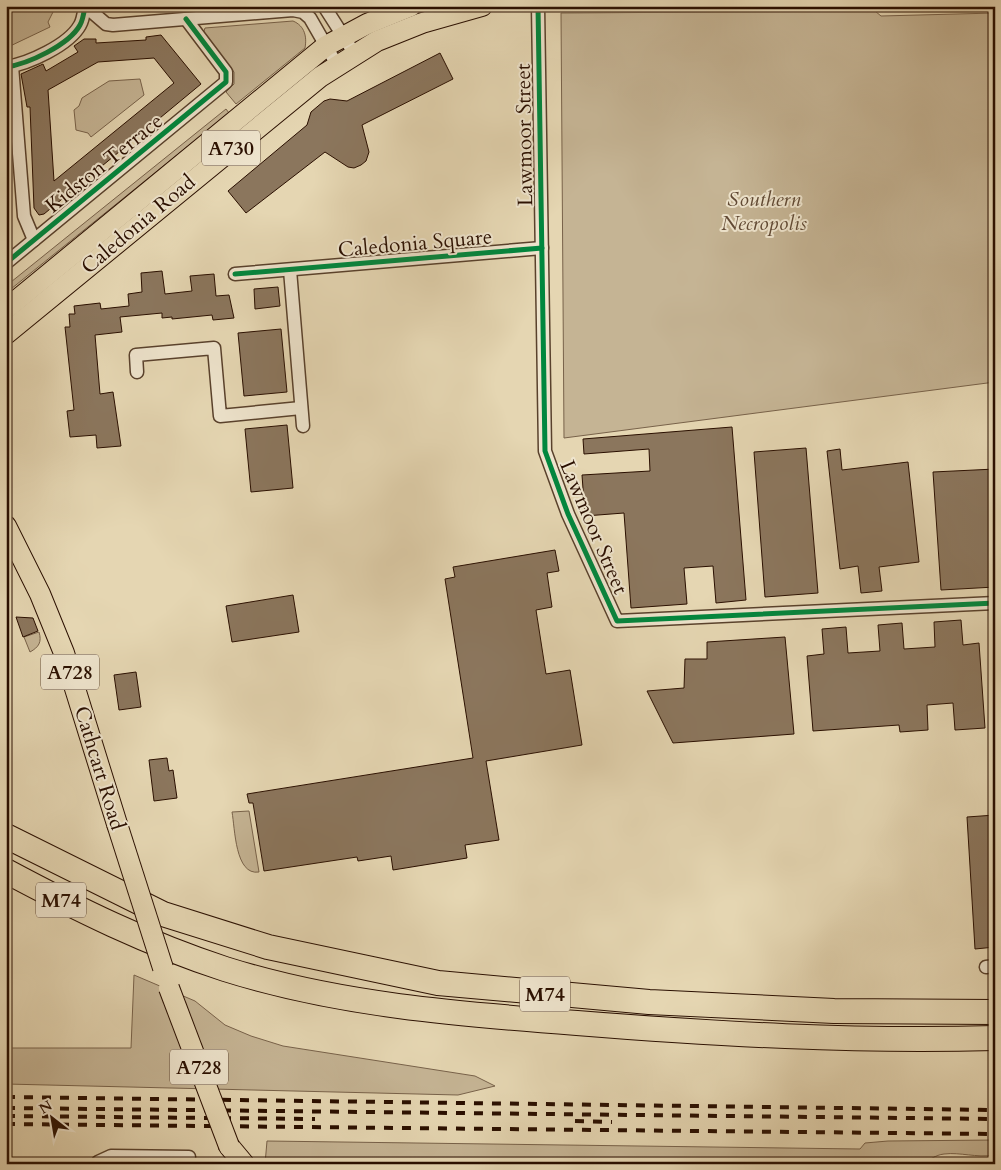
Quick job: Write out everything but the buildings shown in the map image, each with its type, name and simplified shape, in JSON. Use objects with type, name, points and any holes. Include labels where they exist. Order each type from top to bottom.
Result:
[{"type":"highway","name":"M74","points":[[6,836],[163,914],[268,947],[438,983],[658,1003],[834,1011],[995,1012]]},
{"type":"highway","name":"M74","points":[[6,871],[116,928],[173,951],[282,984],[396,1007],[478,1016],[776,1037],[934,1040],[995,1038]]},
{"type":"main road","name":"Caledonia Road","points":[[6,309],[326,46],[367,24],[411,6]]},
{"type":"main road","name":"Caledonia Road","points":[[6,334],[276,111],[337,65],[377,41],[422,23],[482,6]]},
{"type":"main road","name":"Cathcart Road","points":[[6,526],[40,594],[64,653],[169,988],[233,1155]]},
{"type":"main road","points":[[233,1155],[244,1164]]},
{"type":"street","points":[[34,240],[24,216],[9,67],[64,42],[81,24],[85,6],[106,24],[293,10],[303,12],[310,18],[337,65]]},
{"type":"street","points":[[324,6],[354,54]]},
{"type":"street","name":"Lawmoor Street","points":[[538,6],[545,451],[568,514],[617,621],[995,603]]},
{"type":"street","name":"Kidston Terrace","points":[[6,263],[226,82],[226,72],[186,19]]},
{"type":"street","name":"Caledonia Square","points":[[235,274],[542,248]]},
{"type":"street","points":[[290,270],[303,426]]},
{"type":"street","points":[[137,372],[136,355],[214,348],[220,416],[301,408]]},
{"type":"street","points":[[99,1163],[111,1156],[189,1157]]},
{"type":"green space","points":[[6,6],[56,6],[48,22],[50,27],[6,48]]},
{"type":"green space","name":"Southern Necropolis","points":[[875,11],[881,16],[995,13],[995,382],[564,438],[561,13]]},
{"type":"green space","points":[[293,21],[303,29],[306,40],[305,48],[236,104],[226,92],[234,84],[234,72],[203,34],[205,28]]},
{"type":"green space","points":[[140,79],[144,95],[91,137],[88,133],[76,130],[74,110],[79,106],[82,98],[109,81]]},
{"type":"green space","points":[[226,109],[229,113],[6,293],[6,286]]},
{"type":"green space","points":[[39,632],[39,644],[30,652],[24,637]]},
{"type":"green space","points":[[249,811],[259,872],[251,871],[245,867],[236,839],[232,812]]},
{"type":"green space","points":[[134,975],[195,1001],[225,1025],[283,1046],[475,1076],[495,1086],[458,1095],[6,1084],[6,1048],[131,1048]]},
{"type":"green space","points":[[995,1140],[995,1155],[944,1154],[923,1162],[910,1164],[860,1161],[860,1164],[265,1164],[267,1141],[860,1149],[865,1143],[888,1141]]},
{"type":"railway","points":[[6,1097],[995,1110]]},
{"type":"railway","points":[[6,1108],[995,1119]]},
{"type":"railway","points":[[6,1116],[315,1119]]},
{"type":"railway","points":[[575,1121],[612,1122]]},
{"type":"railway","points":[[6,1124],[995,1134]]},
{"type":"cycle path","points":[[6,67],[36,58],[67,40],[80,25],[85,6]]},
{"type":"cycle path","points":[[538,6],[545,451],[568,514],[617,621],[995,603]]},
{"type":"cycle path","points":[[6,263],[226,82],[226,72],[186,19]]},
{"type":"cycle path","points":[[235,274],[542,248]]}]
